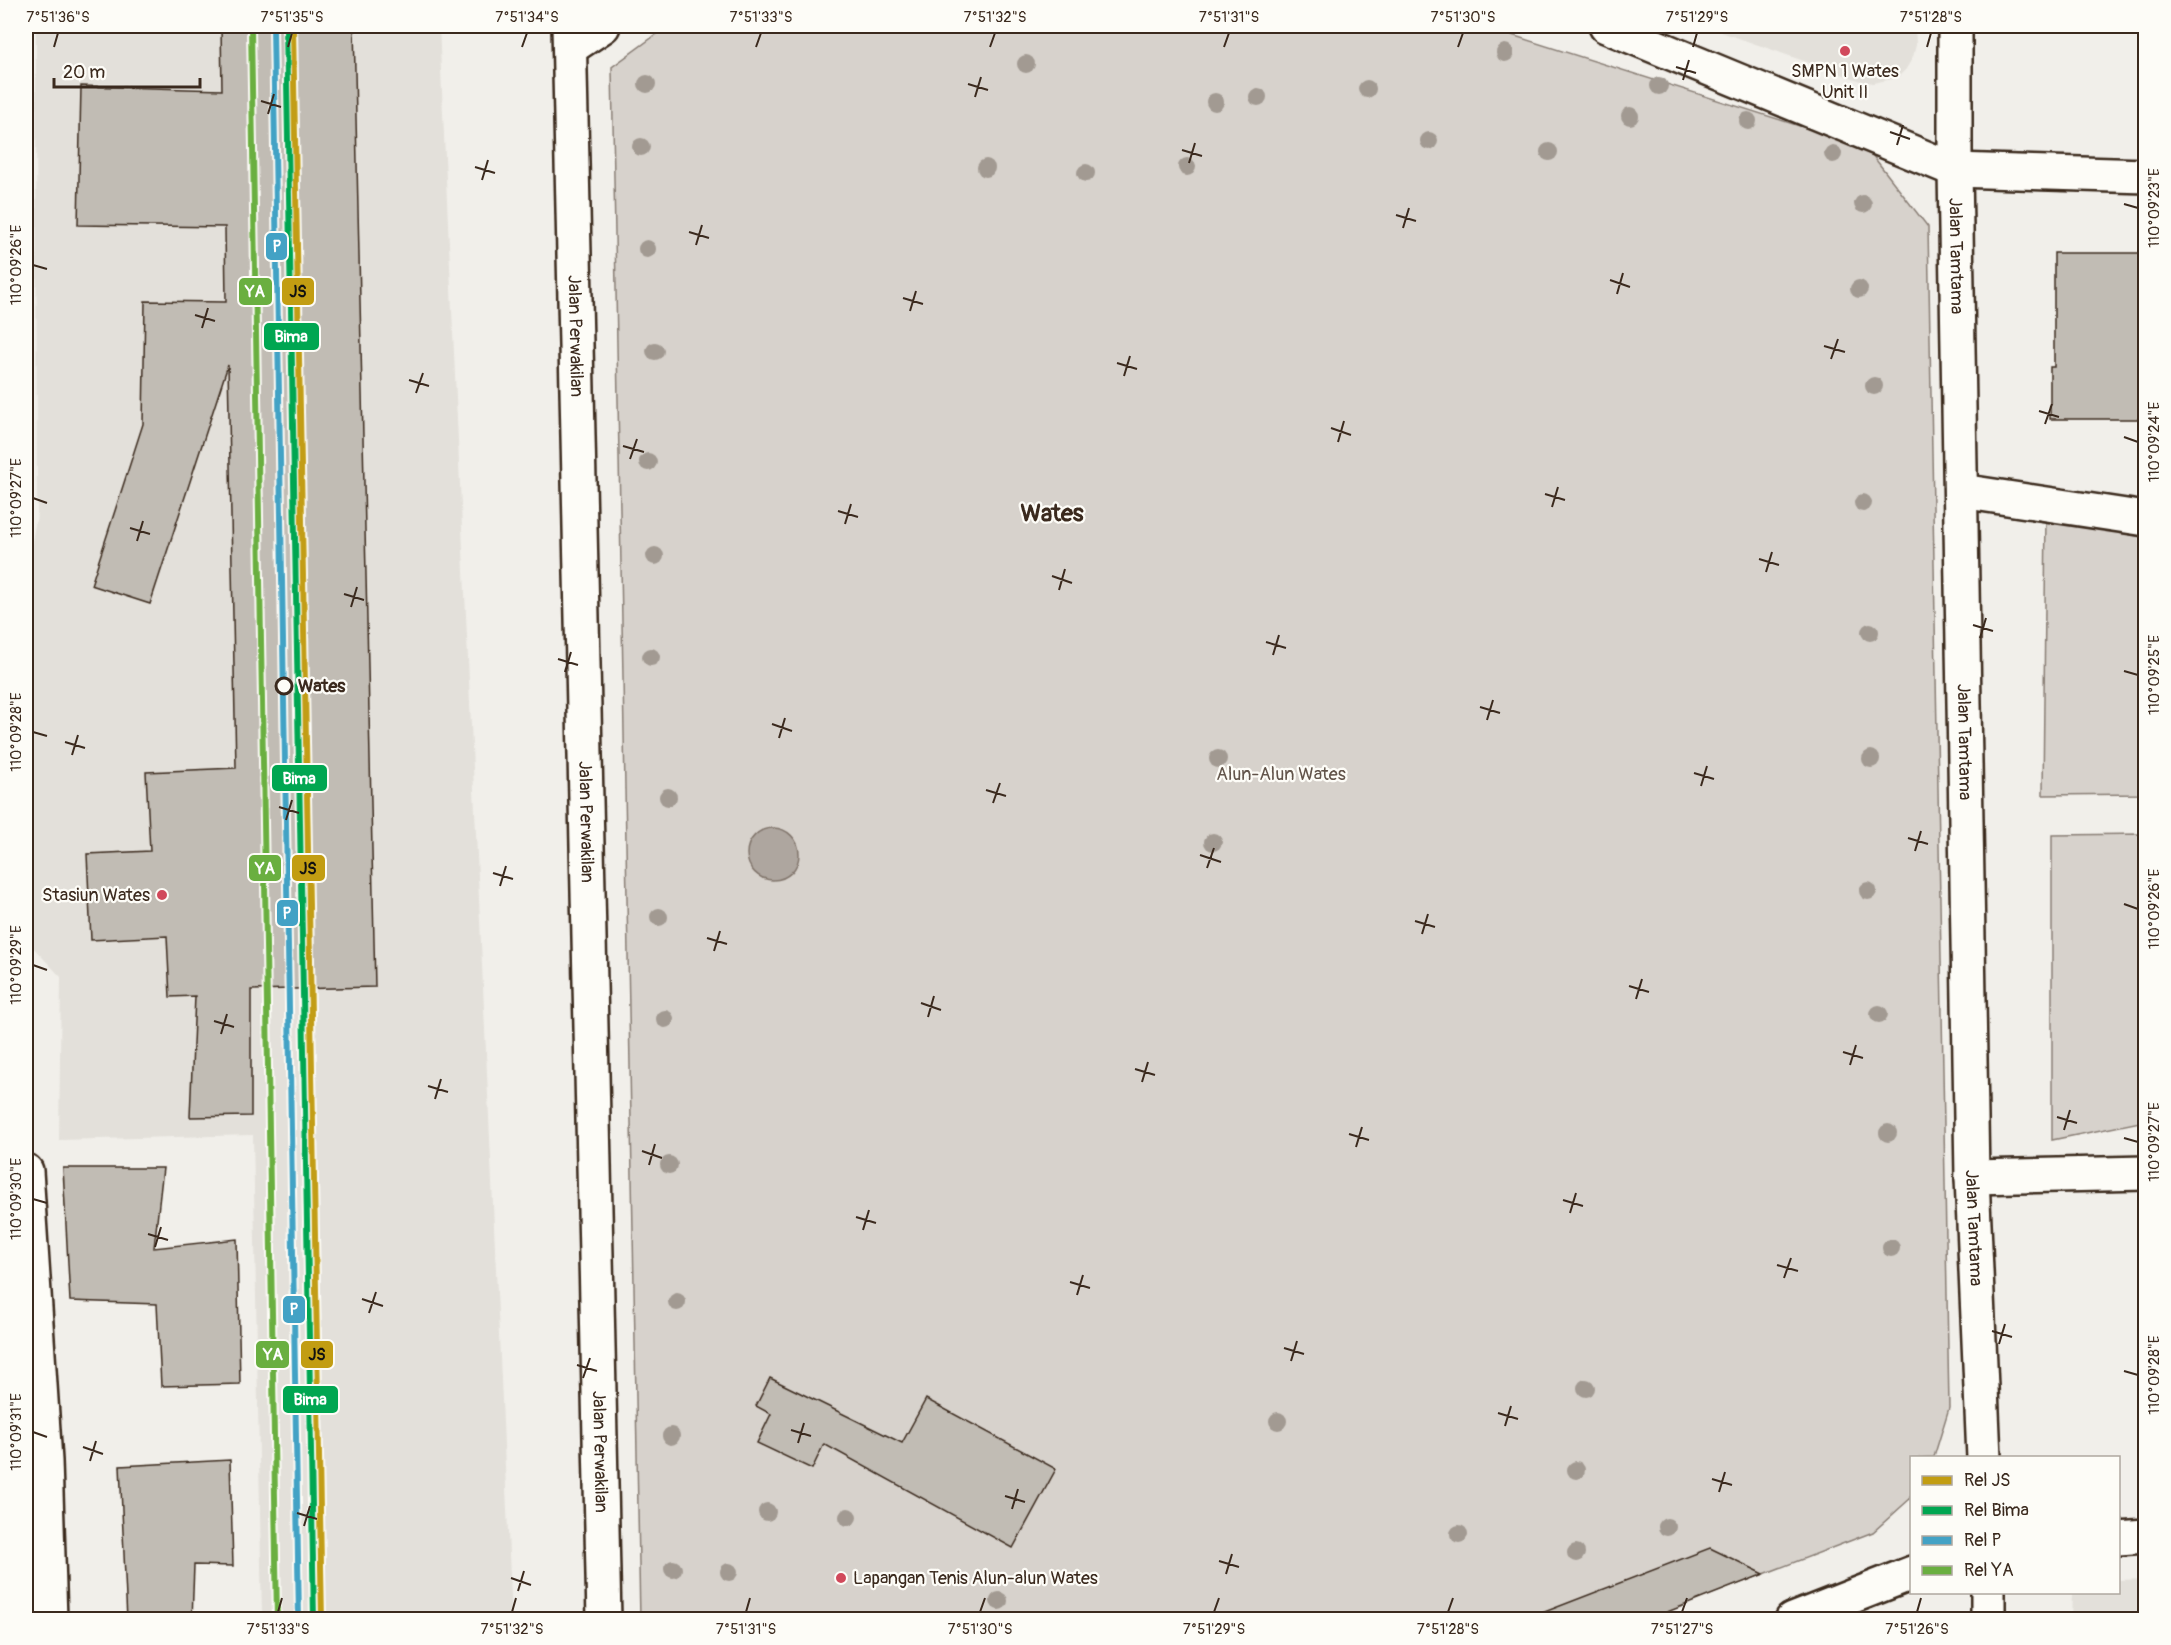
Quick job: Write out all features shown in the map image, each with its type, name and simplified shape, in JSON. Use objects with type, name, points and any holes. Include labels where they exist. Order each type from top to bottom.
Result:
[{"type":"street","points":[[570,37],[603,26]]},
{"type":"street","points":[[1606,26],[1955,170],[2145,176]]},
{"type":"street","name":"Jalan Tamtama","points":[[1955,26],[1955,170],[1972,1177],[1984,1456]]},
{"type":"street","name":"Jalan Perwakilan","points":[[570,37],[604,1620]]},
{"type":"street","points":[[1961,491],[2145,519]]},
{"type":"street","points":[[26,1171],[45,1461],[50,1620]]},
{"type":"street","points":[[1972,1177],[2145,1173]]},
{"type":"street","points":[[2120,1538],[2145,1536]]},
{"type":"street","points":[[1792,1620],[1910,1573]]},
{"type":"street","points":[[1988,1594],[1988,1620]]},
{"type":"shaded area","name":"Stasiun Wates","points":[[36,26],[439,26],[512,1619],[262,1619],[253,1135],[59,1140],[61,977],[26,940],[26,572],[37,515]]},
{"type":"shaded area","name":"SMPN 1 Wates Unit II","points":[[1704,26],[1915,26],[1916,45],[1913,57],[1897,78],[1873,83],[1861,81]]},
{"type":"shaded area","points":[[773,828],[783,830],[791,836],[797,844],[799,854],[797,864],[791,872],[783,878],[773,880],[763,878],[755,872],[749,864],[747,854],[749,844],[755,836],[763,830]]},
{"type":"shaded area","points":[[2145,1579],[2145,1619],[2071,1619],[2072,1594],[2120,1594],[2120,1580]]},
{"type":"green space","name":"Alun-Alun Wates","points":[[668,26],[1483,26],[1866,147],[1928,227],[1949,1408],[1934,1456],[1910,1456],[1910,1499],[1873,1532],[1647,1619],[640,1619],[612,67]]},
{"type":"green space","points":[[2046,514],[2145,538],[2146,794],[2043,795]]},
{"type":"green space","points":[[2145,834],[2145,1121],[2052,1140],[2052,835]]},
{"type":"building","points":[[221,26],[354,26],[375,987],[251,990],[251,1116],[190,1117],[195,996],[170,997],[167,936],[91,940],[87,854],[150,851],[146,772],[236,768],[228,365],[150,604],[91,585],[143,424],[145,301],[226,302],[225,227],[78,225],[81,86],[222,90]]},
{"type":"building","points":[[2054,253],[2145,253],[2145,419],[2050,419],[2050,367],[2054,367]]},
{"type":"building","points":[[63,1168],[163,1168],[154,1248],[237,1239],[240,1384],[161,1386],[157,1304],[70,1301]]},
{"type":"building","points":[[770,1378],[902,1443],[926,1399],[1056,1469],[1013,1548],[824,1444],[812,1469],[757,1443],[771,1414],[756,1406]]},
{"type":"building","points":[[230,1460],[233,1566],[194,1565],[192,1620],[127,1620],[120,1466]]},
{"type":"building","points":[[1710,1548],[1764,1574],[1647,1620],[1534,1620],[1534,1616]]},
{"type":"rail line","name":"YA","points":[[251,26],[277,1620]]},
{"type":"rail line","name":"P","points":[[273,26],[299,1620]]},
{"type":"rail line","name":"Bima","points":[[286,26],[314,1620]]},
{"type":"rail line","name":"JS","points":[[293,26],[322,1620]]},
{"type":"place","name":"SMPN 1 Wates Unit II","points":[[1845,51]]},
{"type":"place","name":"Wates","points":[[284,686]]},
{"type":"place","name":"Stasiun Wates","points":[[162,895]]},
{"type":"place","name":"Lapangan Tenis Alun-alun Wates","points":[[841,1578]]},
{"type":"district","name":"Wates","points":[[1052,513]]}]
